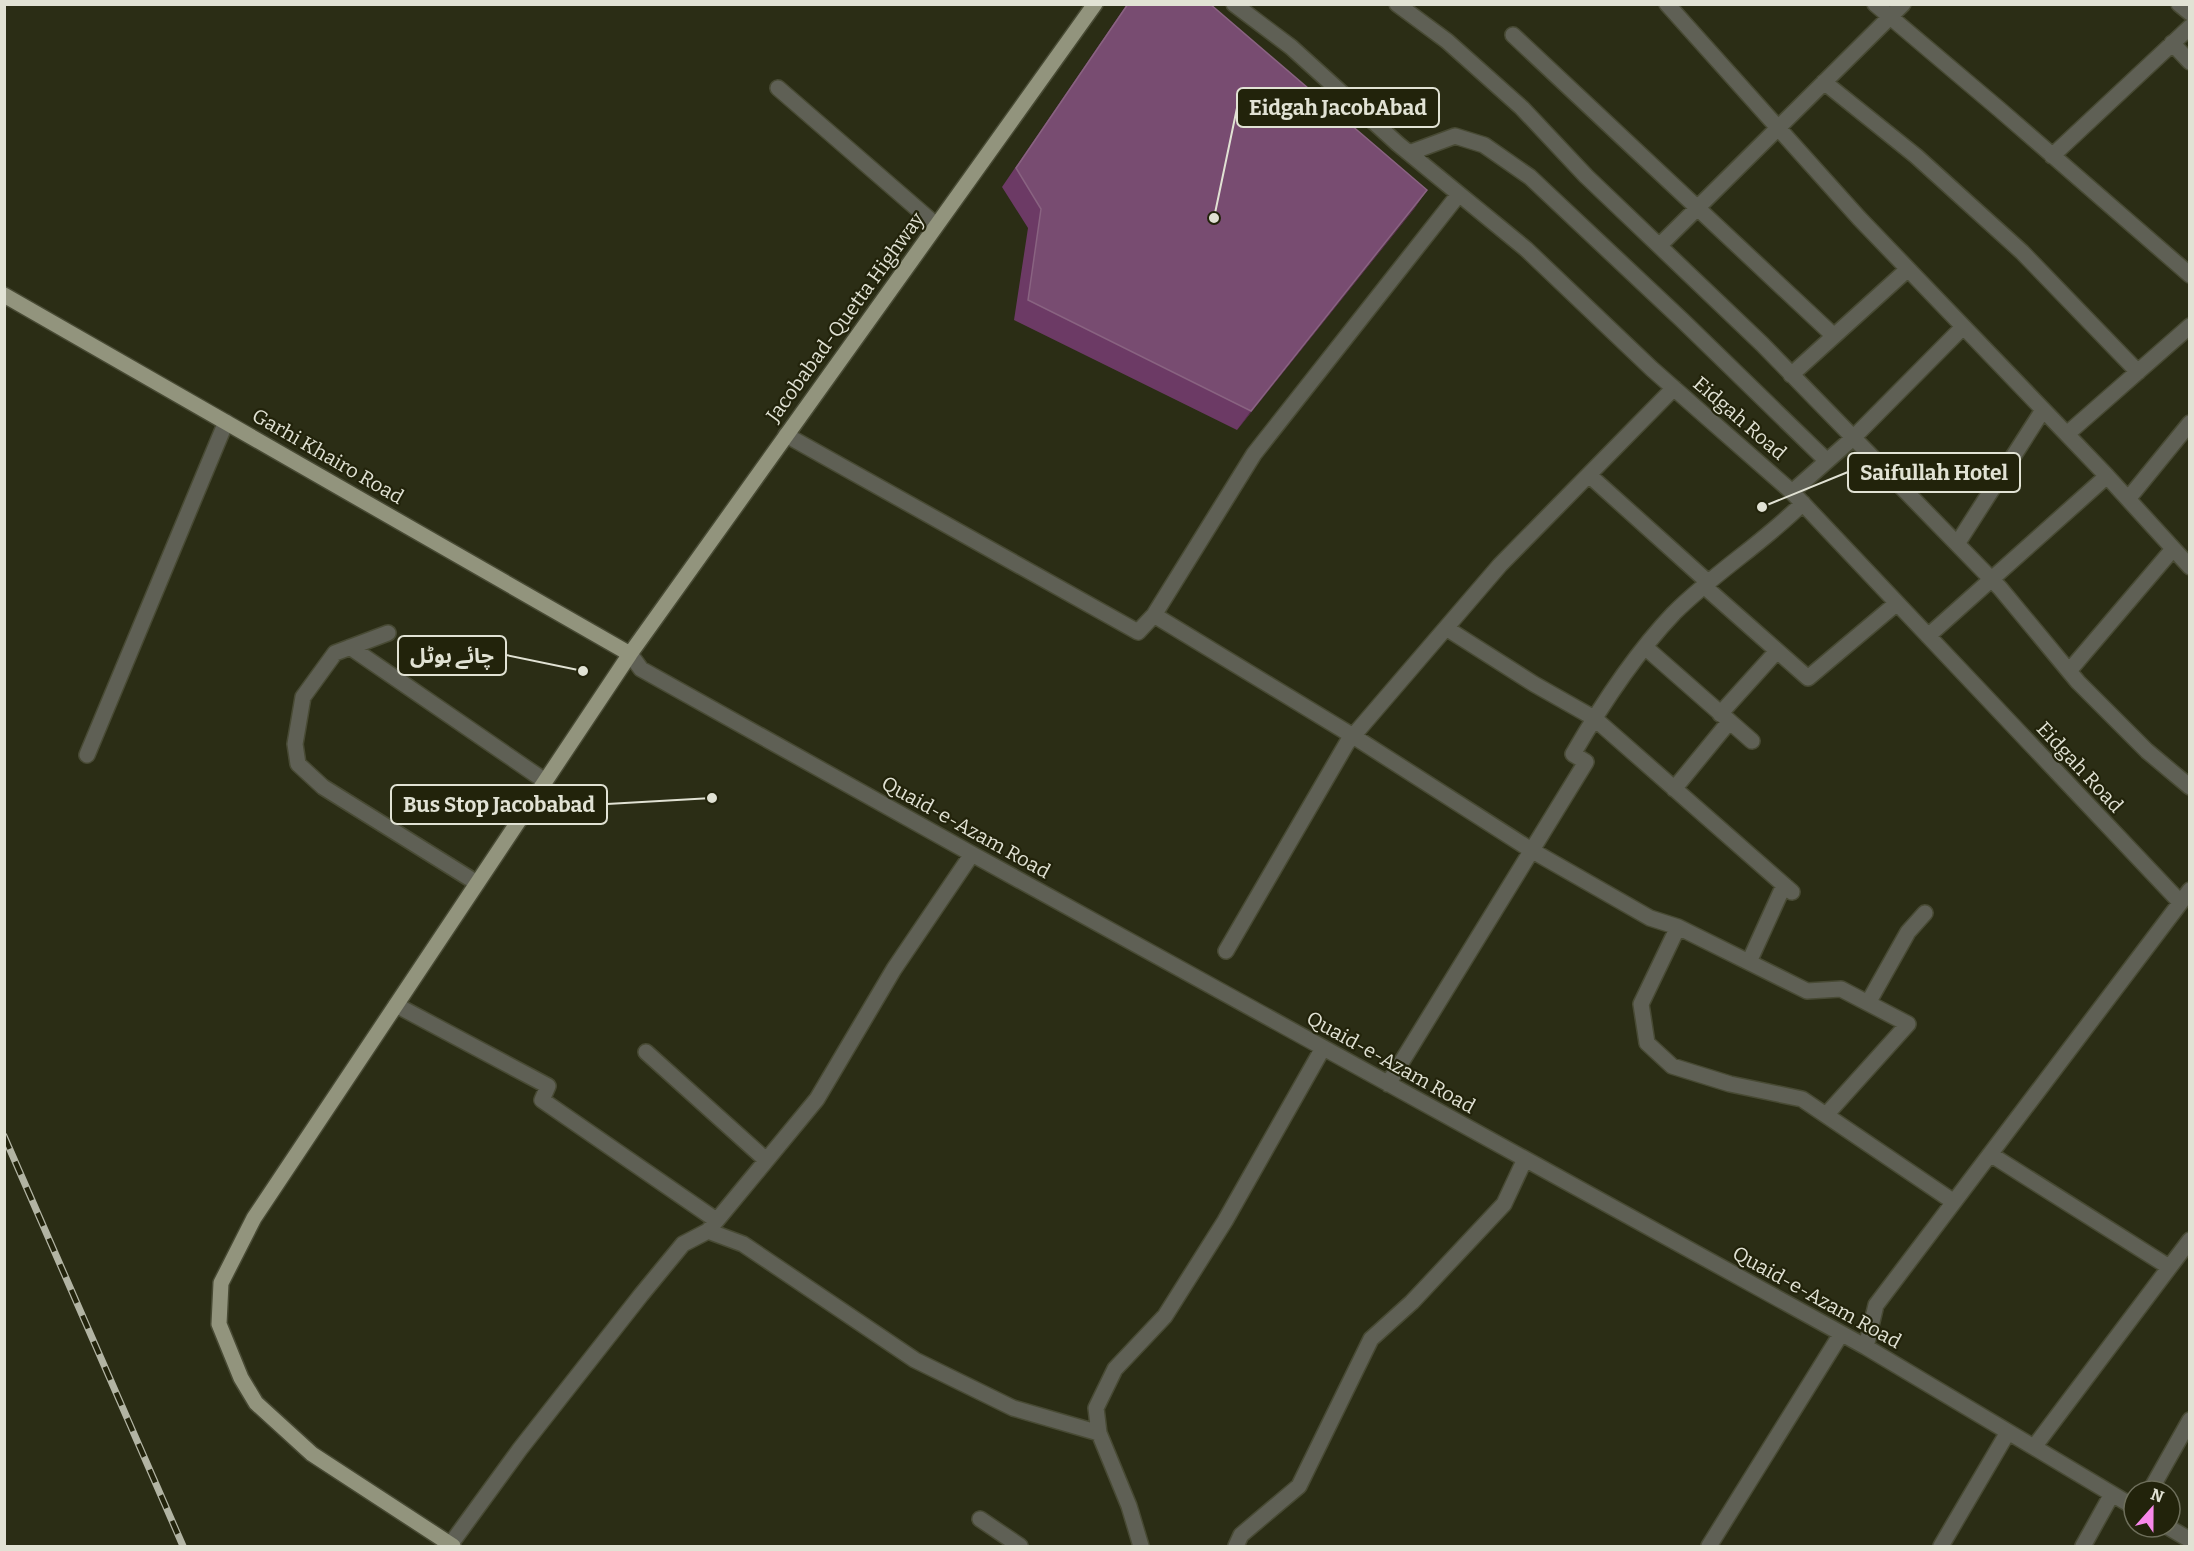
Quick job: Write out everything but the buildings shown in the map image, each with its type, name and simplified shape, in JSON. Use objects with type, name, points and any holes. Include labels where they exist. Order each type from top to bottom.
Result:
[{"type":"main road","name":"Jacobabad-Quetta Highway","points":[[444,1544],[312,1455],[256,1403],[241,1378],[219,1324],[220,1283],[254,1218],[630,654],[1095,4]]},
{"type":"main road","name":"Garhi Khairo Road","points":[[4,295],[630,654]]},
{"type":"street","name":"Eidgah Road","points":[[1234,4],[1291,47],[1408,153],[1526,249],[1674,388],[1797,497],[1929,636],[2185,896]]},
{"type":"street","points":[[1397,4],[1447,41],[1522,108],[1586,176],[1660,245],[1791,375],[1992,580],[2069,671],[2147,751],[2190,787]]},
{"type":"street","points":[[1667,4],[1908,269],[2128,498],[2190,567]]},
{"type":"street","points":[[1875,4],[2190,276]]},
{"type":"street","points":[[1660,245],[1903,4]]},
{"type":"street","points":[[2179,4],[2190,13]]},
{"type":"street","points":[[2052,156],[2190,27]]},
{"type":"street","points":[[1513,35],[1834,336]]},
{"type":"street","points":[[2172,43],[2190,62]]},
{"type":"street","points":[[1824,82],[1916,156],[2022,252],[2138,372]]},
{"type":"street","points":[[778,88],[936,225]]},
{"type":"street","points":[[1408,153],[1455,136],[1484,145],[1530,177],[1827,461]]},
{"type":"street","points":[[786,435],[1138,632],[1154,615],[1254,454],[1459,194]]},
{"type":"street","points":[[1791,375],[1908,269]]},
{"type":"street","points":[[1388,1084],[1586,762],[1573,754],[1594,718],[1645,647],[1675,612],[1769,535],[1827,461],[1853,438],[1963,327]]},
{"type":"street","points":[[2067,434],[2190,327]]},
{"type":"street","points":[[1226,951],[1353,736],[1500,565],[1674,388]]},
{"type":"street","points":[[1957,544],[2043,410]]},
{"type":"street","points":[[87,755],[225,422]]},
{"type":"street","points":[[2128,498],[2190,423]]},
{"type":"street","points":[[1589,475],[1808,678],[1897,603]]},
{"type":"street","points":[[1929,636],[2107,476]]},
{"type":"street","points":[[2069,671],[2173,549]]},
{"type":"street","points":[[1154,615],[1353,736],[1531,850],[1650,918],[1678,927],[1808,991],[1841,989],[1908,1024],[1826,1115]]},
{"type":"street","points":[[1446,628],[1534,684],[1594,718],[1788,888],[1749,962]]},
{"type":"street","points":[[388,633],[334,653],[303,697],[295,744],[298,764],[322,787],[477,883]]},
{"type":"street","points":[[1645,647],[1752,741]]},
{"type":"street","points":[[350,648],[545,781]]},
{"type":"street","points":[[1674,789],[1777,651]]},
{"type":"street","name":"Quaid-e-Azam Road","points":[[630,654],[641,669],[1866,1347],[2122,1500]]},
{"type":"street","points":[[444,1544],[683,1244],[712,1225],[817,1098],[894,969],[972,854]]},
{"type":"street","points":[[1866,1347],[1876,1305],[2185,896]]},
{"type":"street","points":[[1868,1003],[1908,932],[1925,913]]},
{"type":"street","points":[[1678,927],[1641,1004],[1647,1043],[1672,1066],[1730,1084],[1802,1099],[1954,1202]]},
{"type":"street","points":[[396,1005],[549,1086],[542,1100],[712,1225],[915,1360],[1013,1408],[1099,1433]]},
{"type":"street","points":[[1141,1546],[1129,1506],[1099,1433],[1096,1408],[1115,1369],[1165,1316],[1225,1221],[1323,1048]]},
{"type":"street","points":[[646,1052],[766,1160]]},
{"type":"street","points":[[1990,1154],[2169,1267]]},
{"type":"street","points":[[1236,1546],[1241,1535],[1299,1486],[1371,1339],[1412,1302],[1504,1204],[1525,1160]]},
{"type":"street","points":[[2034,1447],[2190,1240]]},
{"type":"street","points":[[1709,1546],[1841,1334]]},
{"type":"street","points":[[2157,1479],[2190,1420]]},
{"type":"street","points":[[1941,1546],[2008,1432]]},
{"type":"street","points":[[2084,1546],[2112,1494]]},
{"type":"street","points":[[980,1519],[1020,1546]]},
{"type":"railway","points":[[4,1136],[183,1546]]},
{"type":"place","name":"Eidgah JacobAbad","points":[[1214,218]]},
{"type":"place","name":"Saifullah Hotel","points":[[1762,507]]},
{"type":"place","name":"چائے ہوٹل","points":[[583,671]]},
{"type":"place","name":"Bus Stop Jacobabad","points":[[712,798]]}]
